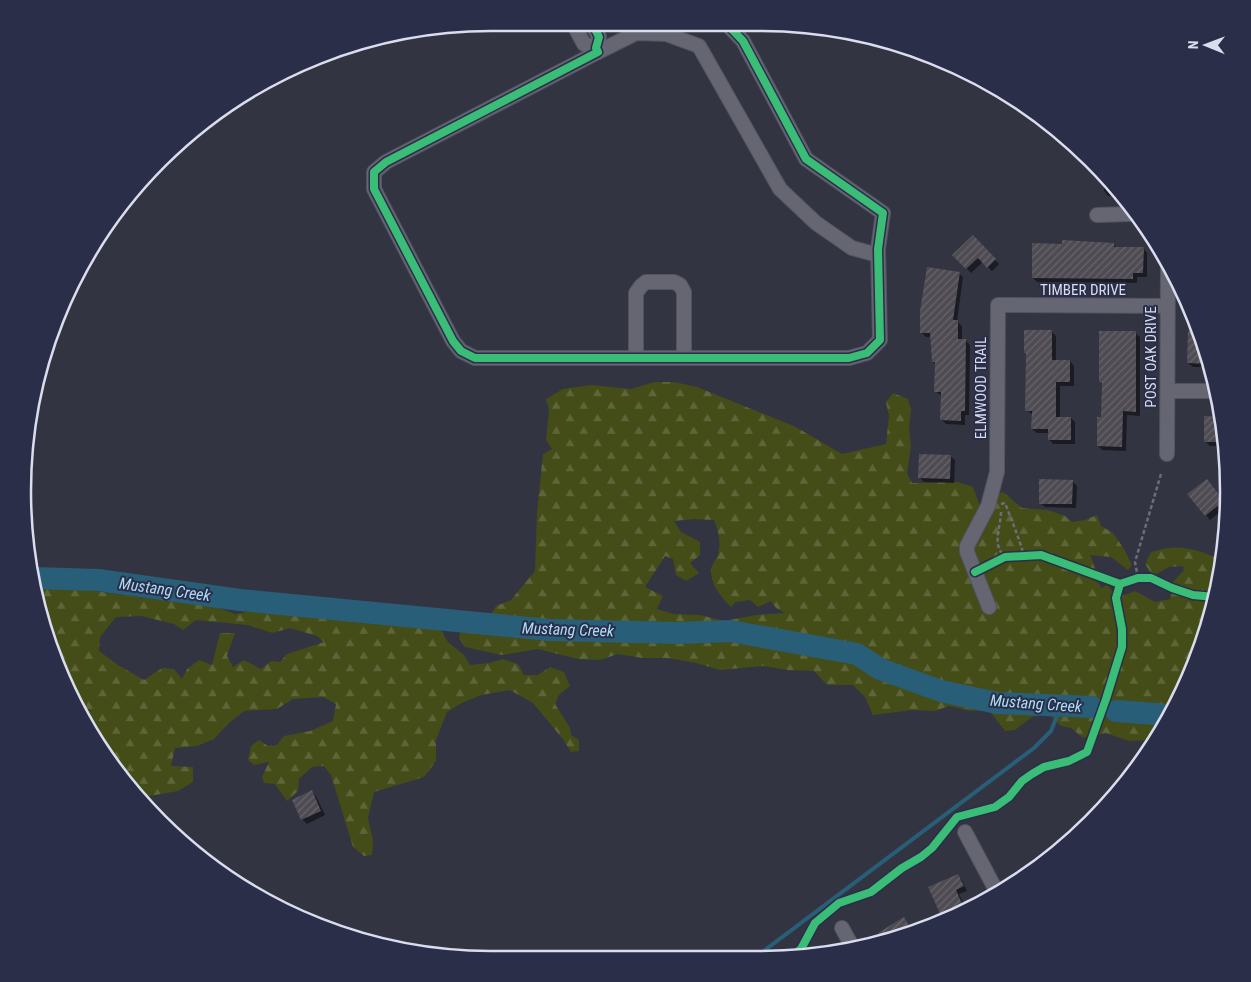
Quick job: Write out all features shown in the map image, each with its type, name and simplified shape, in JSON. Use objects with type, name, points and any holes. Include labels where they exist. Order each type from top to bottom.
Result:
[{"type":"street","points":[[577,31],[584,44],[597,50]]},
{"type":"street","points":[[597,31],[600,36],[597,50]]},
{"type":"street","points":[[734,31],[743,41],[806,158],[883,213],[878,256],[880,340],[867,353],[849,358],[475,358],[461,351],[452,341],[374,189],[374,172],[386,162],[597,50],[636,32],[666,34],[699,46],[780,189],[816,223],[852,248],[878,256]]},
{"type":"street","points":[[1097,215],[1127,214]]},
{"type":"street","name":"POST OAK DRIVE","points":[[1167,454],[1168,279]]},
{"type":"street","points":[[636,358],[636,293],[646,282],[674,282],[680,285],[684,292],[684,358]]},
{"type":"street","name":"TIMBER DRIVE","points":[[998,305],[1167,306]]},
{"type":"street","name":"ELMWOOD TRAIL","points":[[989,607],[967,552],[967,546],[988,506],[997,472],[998,305]]},
{"type":"street","points":[[1168,391],[1209,391]]},
{"type":"street","points":[[965,832],[994,886]]},
{"type":"street","points":[[842,928],[850,942]]},
{"type":"path","points":[[1138,578],[1135,562],[1161,474]]},
{"type":"path","points":[[1005,557],[998,544],[996,534],[1001,524],[1001,503],[1006,503],[1024,556]]},
{"type":"green space","points":[[654,382],[674,382],[697,387],[794,426],[842,454],[886,444],[889,416],[886,402],[893,393],[908,399],[911,410],[909,429],[911,446],[907,474],[912,483],[958,482],[973,487],[981,509],[986,499],[1003,492],[1022,508],[1048,510],[1065,516],[1072,522],[1085,520],[1097,515],[1101,526],[1113,533],[1132,565],[1128,570],[1111,557],[1090,555],[1095,567],[1094,578],[1102,588],[1107,584],[1113,592],[1122,596],[1135,591],[1155,602],[1170,599],[1173,582],[1184,570],[1183,566],[1169,567],[1153,576],[1145,564],[1151,552],[1176,547],[1198,551],[1215,557],[1204,610],[1195,639],[1185,667],[1158,721],[1146,740],[1129,741],[1106,733],[1083,738],[1071,728],[1061,726],[1048,713],[1032,717],[1015,730],[1005,731],[989,710],[971,711],[949,706],[935,711],[912,710],[873,715],[865,697],[853,685],[827,685],[814,671],[788,670],[763,666],[720,670],[668,658],[642,658],[618,654],[600,660],[578,659],[538,649],[502,655],[465,647],[459,638],[460,631],[467,625],[484,626],[496,606],[511,600],[535,571],[537,512],[543,454],[552,449],[546,440],[549,410],[546,399],[563,389],[591,385],[631,389]],"holes":[[[714,520],[718,533],[718,555],[711,569],[711,575],[720,595],[731,607],[736,602],[750,600],[758,607],[771,601],[776,608],[785,613],[756,615],[724,621],[700,615],[673,614],[657,609],[663,596],[645,587],[665,556],[673,559],[676,575],[686,581],[699,573],[690,563],[700,555],[700,542],[681,532],[674,521]]]},
{"type":"green space","points":[[66,587],[152,599],[192,598],[235,614],[306,601],[342,599],[366,619],[438,625],[448,642],[464,655],[470,665],[503,659],[518,664],[524,675],[538,675],[550,667],[564,672],[570,686],[559,695],[555,704],[570,728],[571,735],[579,740],[579,751],[571,752],[533,703],[510,690],[481,695],[447,712],[436,740],[436,761],[424,777],[374,792],[368,818],[373,840],[372,855],[364,856],[353,847],[331,775],[324,766],[312,767],[299,779],[298,791],[287,801],[275,784],[264,783],[262,777],[269,762],[254,765],[248,760],[251,746],[259,740],[268,746],[277,745],[284,736],[310,731],[333,721],[336,704],[323,697],[293,699],[277,709],[244,711],[214,739],[197,746],[175,748],[171,766],[193,767],[193,782],[178,791],[147,796],[126,771],[109,746],[93,721],[66,667],[42,588]],"holes":[[[141,616],[174,624],[183,630],[196,620],[248,625],[272,633],[290,628],[317,636],[324,642],[287,654],[280,662],[271,661],[261,669],[244,660],[233,667],[227,656],[235,633],[220,633],[212,665],[199,660],[187,669],[182,679],[174,669],[162,668],[144,680],[99,651],[100,637],[116,617]]]},
{"type":"building","points":[[973,235],[996,259],[987,268],[978,258],[966,269],[952,255]]},
{"type":"building","points":[[1062,240],[1114,243],[1114,247],[1144,247],[1143,273],[1133,273],[1133,279],[1032,278],[1032,243],[1062,244]]},
{"type":"building","points":[[927,267],[960,272],[953,320],[958,320],[958,339],[966,339],[965,411],[961,411],[961,421],[940,420],[941,392],[934,392],[935,362],[932,362],[930,333],[920,333],[920,311]]},
{"type":"building","points":[[1024,330],[1052,330],[1052,360],[1070,360],[1070,382],[1056,382],[1056,417],[1071,417],[1071,440],[1048,440],[1048,429],[1031,429],[1032,411],[1025,411],[1026,353],[1024,353]]},
{"type":"building","points":[[1099,331],[1136,331],[1136,412],[1123,411],[1122,447],[1097,446],[1097,417],[1101,417],[1102,383],[1099,382]]},
{"type":"building","points":[[1188,331],[1191,331],[1201,364],[1187,363]]},
{"type":"building","points":[[1204,416],[1214,417],[1217,442],[1204,442]]},
{"type":"building","points":[[919,454],[951,455],[950,479],[918,478]]},
{"type":"building","points":[[1039,479],[1073,480],[1072,504],[1039,504]]},
{"type":"building","points":[[1207,479],[1220,496],[1220,505],[1205,516],[1187,494]]},
{"type":"building","points":[[312,790],[321,811],[301,820],[292,800]]},
{"type":"building","points":[[958,874],[964,886],[956,890],[962,903],[940,914],[928,887]]},
{"type":"building","points":[[904,917],[909,926],[879,935],[878,933]]},
{"type":"waterway","name":"Mustang Creek","points":[[40,578],[98,580],[240,600],[550,630],[678,633],[730,631],[857,654],[880,669],[941,691],[997,703],[1092,707]]},
{"type":"waterway","points":[[764,951],[1034,748],[1051,731],[1061,706]]},
{"type":"waterway","name":"Mustang Creek","points":[[1116,711],[1161,714]]},
{"type":"cycle path","points":[[596,31],[599,37],[596,48],[598,52],[386,162],[374,172],[374,189],[453,341],[461,351],[475,358],[849,358],[867,353],[880,340],[878,249],[883,213],[806,159],[743,41],[734,31]]},
{"type":"cycle path","points":[[975,572],[1005,557],[1041,555],[1120,584],[1138,578],[1151,578],[1193,595],[1207,596]]},
{"type":"cycle path","points":[[801,949],[815,923],[839,903],[871,892],[902,868],[921,857],[932,848],[957,817],[995,807],[1009,797],[1022,781],[1032,774],[1044,767],[1069,761],[1087,752],[1122,647],[1122,629],[1116,598],[1120,584]]}]
